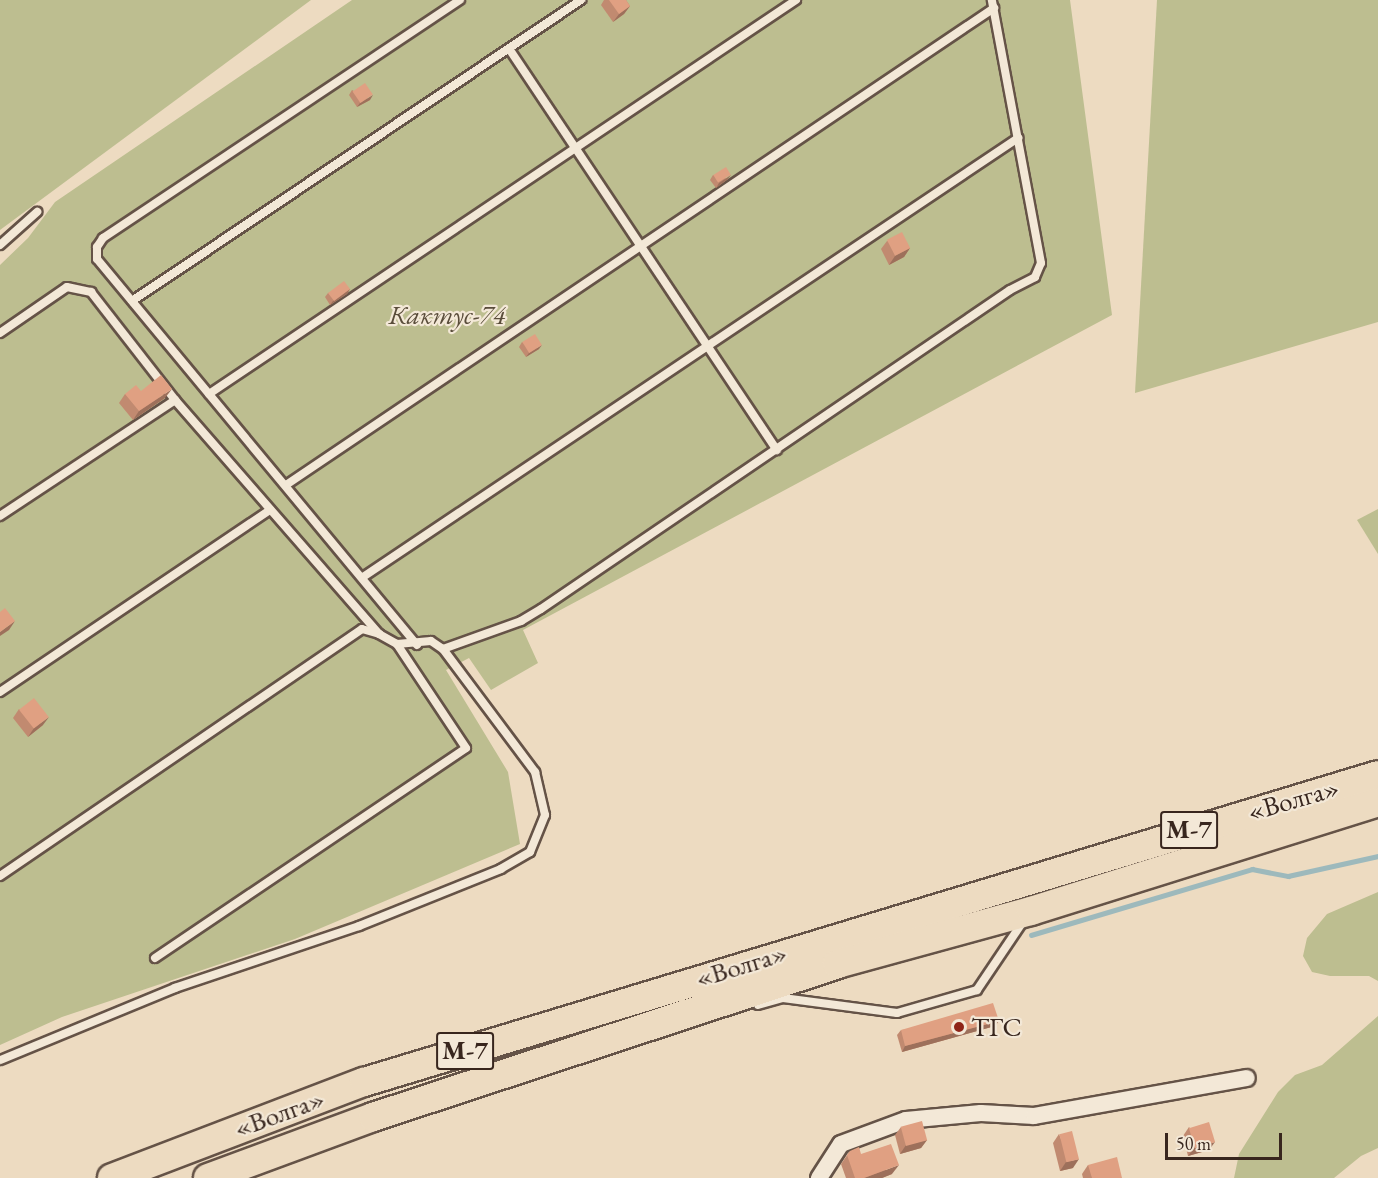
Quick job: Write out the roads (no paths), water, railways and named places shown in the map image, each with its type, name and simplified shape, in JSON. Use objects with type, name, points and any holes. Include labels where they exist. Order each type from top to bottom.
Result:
[{"type":"highway","name":"«Волга»","points":[[208,1178],[373,1118],[837,964],[1031,911],[1376,787]]},
{"type":"highway","name":"«Волга»","points":[[112,1178],[364,1082],[1376,787]]},
{"type":"street","points":[[819,1178],[841,1144],[906,1120],[981,1113],[1034,1116],[1246,1078]]},
{"type":"lane","points":[[417,645],[363,577],[97,259],[97,248],[104,238],[460,0]]},
{"type":"lane","points":[[132,302],[510,50],[581,0]]},
{"type":"lane","points":[[209,394],[796,0]]},
{"type":"lane","points":[[286,485],[993,4],[1041,263],[1035,277],[1010,290],[531,615],[443,649]]},
{"type":"lane","points":[[510,50],[577,146],[777,450]]},
{"type":"lane","points":[[363,577],[1018,138]]},
{"type":"lane","points":[[0,245],[37,212]]},
{"type":"lane","points":[[0,333],[68,287],[80,287],[91,292],[175,400],[270,510],[379,633],[397,644],[466,748],[155,957]]},
{"type":"lane","points":[[0,516],[175,400]]},
{"type":"lane","points":[[0,692],[270,510]]},
{"type":"lane","points":[[0,876],[362,629],[379,633]]},
{"type":"lane","points":[[0,1060],[175,988],[359,926],[501,869],[530,852],[546,815],[536,772],[443,649],[431,641],[417,645],[397,644]]},
{"type":"lane","points":[[750,1007],[783,998],[897,1013],[977,990],[1031,911]]},
{"type":"lane","points":[[696,1012],[728,1012]]},
{"type":"waterway","points":[[1031,935],[1252,869],[1288,876],[1378,856]]},
{"type":"place","name":"ТГС","points":[[959,1027]]},
{"type":"park label","name":"Кактус-74","points":[[447,315]]}]
